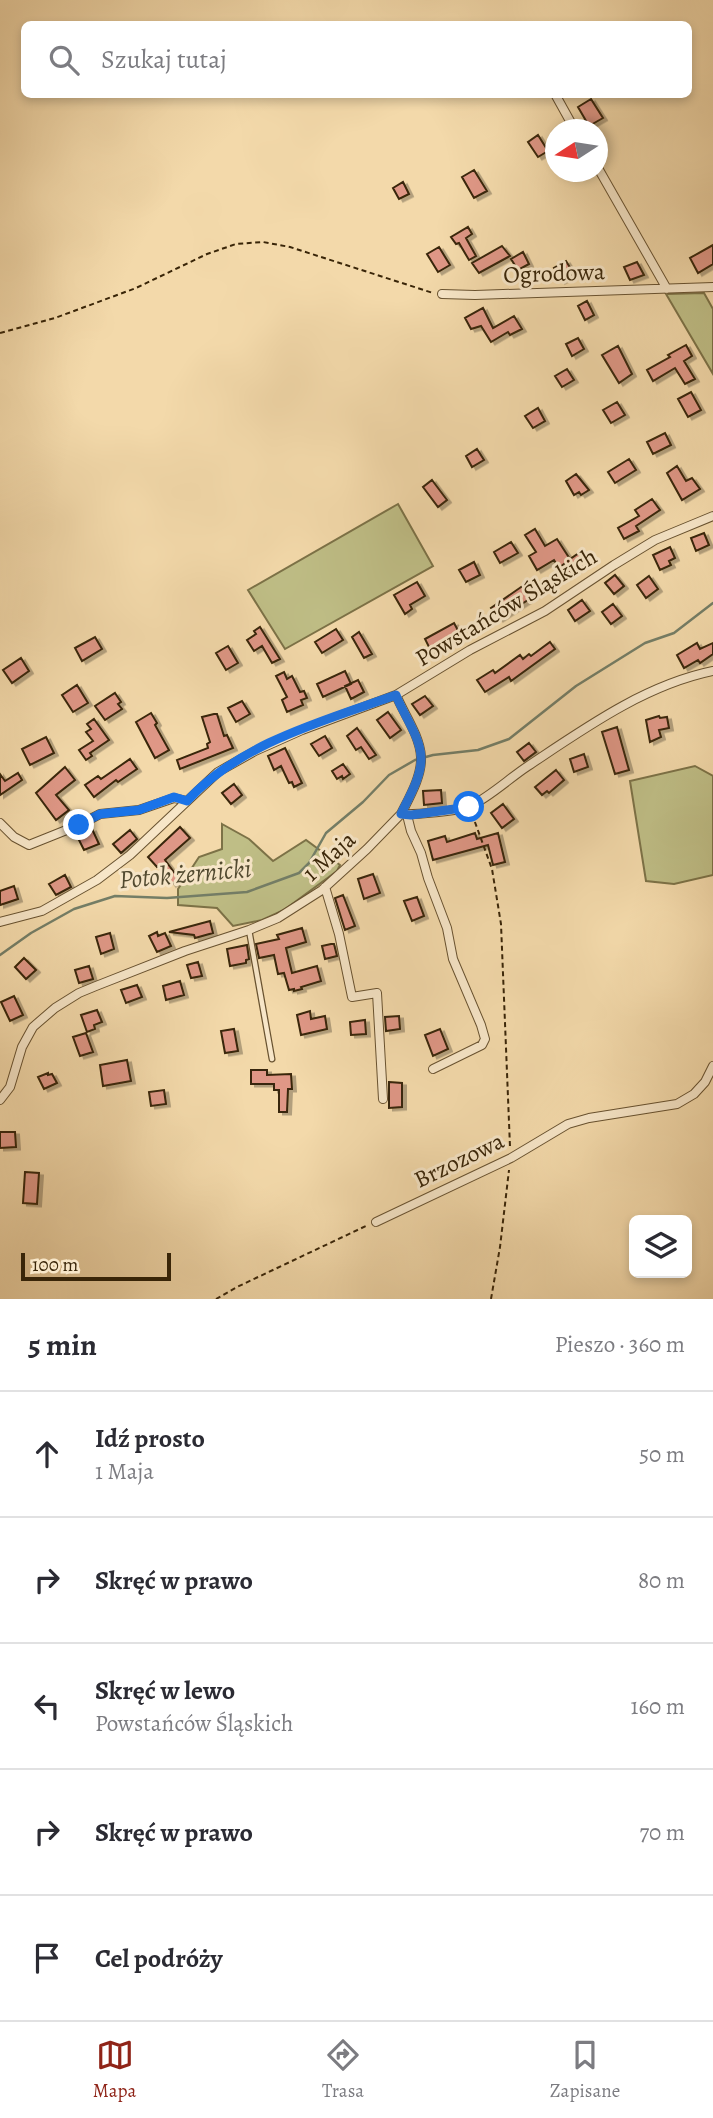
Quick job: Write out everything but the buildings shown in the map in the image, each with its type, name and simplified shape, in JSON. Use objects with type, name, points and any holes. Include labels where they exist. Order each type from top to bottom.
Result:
[{"type":"street","points":[[557,98],[569,119]]},
{"type":"street","points":[[605,182],[667,289]]},
{"type":"street","name":"Ogrodowa","points":[[442,294],[713,287]]},
{"type":"street","name":"Powstańców Śląskich","points":[[0,922],[42,911],[119,866],[218,772],[255,751],[302,730],[396,695],[470,650],[545,611],[655,540],[713,516]]},
{"type":"street","points":[[404,814],[469,807],[527,766],[613,712],[659,688],[713,671]]},
{"type":"street","points":[[396,695],[421,757],[419,772],[404,814],[421,853],[447,928],[453,959],[485,1038],[482,1045],[433,1069]]},
{"type":"street","points":[[0,823],[14,837],[29,845],[100,814],[139,810],[174,797],[187,801]]},
{"type":"street","name":"1 Maja","points":[[0,1100],[10,1087],[22,1047],[33,1027],[60,1004],[79,993],[185,951],[278,918],[325,887],[404,814]]},
{"type":"street","points":[[325,887],[340,934],[352,997],[377,993],[383,1100]]},
{"type":"street","name":"Brzozowa","points":[[376,1222],[511,1158],[568,1124],[589,1118],[677,1104],[694,1094],[705,1082],[713,1066]]},
{"type":"lane","points":[[249,930],[272,1059]]},
{"type":"path","points":[[0,334],[55,318],[125,292],[207,254],[236,244],[263,242],[290,247],[442,294]]},
{"type":"path","points":[[469,807],[492,869],[501,924],[511,1158],[491,1299]]},
{"type":"path","points":[[216,1299],[376,1222]]},
{"type":"shaded area","points":[[704,293],[713,309],[713,374],[666,294]]},
{"type":"shaded area","points":[[398,504],[433,566],[285,649],[248,590]]},
{"type":"shaded area","points":[[695,766],[713,776],[713,875],[674,884],[646,881],[630,781]]},
{"type":"shaded area","points":[[222,824],[249,839],[273,861],[306,840],[340,865],[337,871],[284,910],[262,920],[233,926],[217,908],[178,905],[178,889],[199,857],[222,849]]},
{"type":"waterway","name":"Potok żernicki","points":[[0,955],[31,933],[74,909],[115,896],[167,898],[247,892],[299,873],[309,863],[326,833],[363,802],[389,775],[415,760],[433,755],[478,750],[509,739],[576,686],[645,643],[674,633],[713,603]]},
{"type":"route","points":[[79,825],[100,814],[139,810],[174,797],[187,801],[218,772],[255,751],[347,712],[396,695],[421,757],[418,776],[401,814],[469,807]]}]
